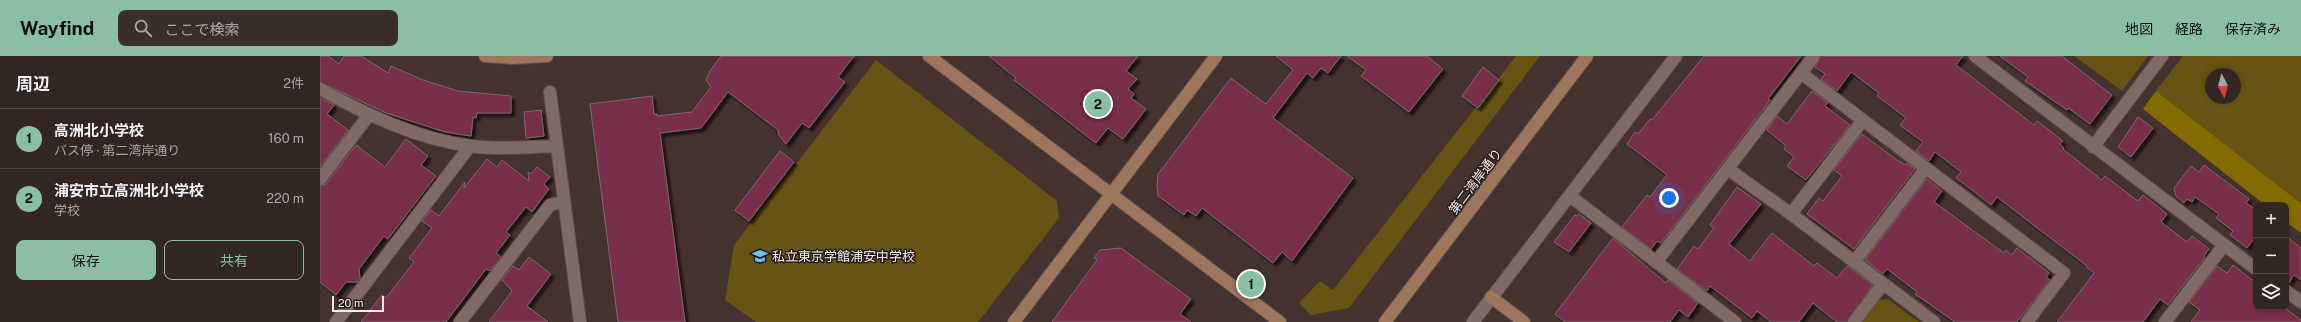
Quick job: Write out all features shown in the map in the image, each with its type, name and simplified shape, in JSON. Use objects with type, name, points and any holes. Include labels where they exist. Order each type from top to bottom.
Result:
[{"type":"street","points":[[485,56],[512,58],[547,56]]},
{"type":"street","points":[[929,56],[1280,322]]},
{"type":"street","points":[[1014,322],[1110,193],[1216,56]]},
{"type":"street","name":"第二湾岸通り","points":[[1385,322],[1587,56]]},
{"type":"street","points":[[1473,322],[1676,56]]},
{"type":"street","points":[[1656,262],[1814,56]]},
{"type":"street","points":[[1975,56],[2093,147],[2253,266]]},
{"type":"street","points":[[2093,147],[2162,56]]},
{"type":"street","points":[[1801,73],[2064,273],[2027,322]]},
{"type":"street","points":[[320,89],[368,115],[425,136],[470,146],[522,148],[556,146]]},
{"type":"street","points":[[550,92],[563,202],[580,322]]},
{"type":"street","points":[[320,180],[368,115]]},
{"type":"street","points":[[1791,214],[1863,120]]},
{"type":"street","points":[[336,322],[470,146]]},
{"type":"street","points":[[1854,262],[1926,168]]},
{"type":"street","points":[[1728,169],[1791,214],[1882,285],[1934,322]]},
{"type":"street","points":[[1570,196],[1735,322]]},
{"type":"street","points":[[460,322],[550,205],[563,202]]},
{"type":"street","points":[[2165,322],[2224,245]]},
{"type":"street","points":[[1854,322],[1882,285]]},
{"type":"street","points":[[2289,293],[2301,302]]},
{"type":"street","points":[[1491,297],[1524,322]]},
{"type":"shaded area","points":[[1516,56],[1540,56],[1349,308],[1311,315],[1299,303],[1320,281],[1333,290]]},
{"type":"shaded area","points":[[2074,56],[2148,56],[2122,91]]},
{"type":"shaded area","points":[[2183,56],[2301,56],[2301,203],[2156,91]]},
{"type":"shaded area","points":[[876,60],[1057,201],[1059,218],[978,322],[756,322],[725,300],[734,245]]},
{"type":"shaded area","points":[[2156,91],[2301,203],[2301,233],[2289,224],[2289,202],[2261,202],[2143,109]]},
{"type":"shaded area","points":[[1888,299],[1919,322],[1862,322],[1878,300]]},
{"type":"building","points":[[320,56],[328,56],[339,64],[344,56],[361,56],[388,73],[391,66],[423,80],[458,91],[511,96],[511,113],[477,113],[476,118],[473,117],[471,136],[445,132],[386,113],[320,82]]},
{"type":"building","points":[[721,56],[854,56],[838,77],[845,82],[809,128],[802,123],[786,144],[779,135],[778,130],[728,92],[701,128],[660,133],[685,322],[618,322],[590,104],[652,96],[654,114],[657,114],[657,116],[692,112],[711,87],[706,80],[710,71]]},
{"type":"building","points":[[989,56],[1138,56],[1126,71],[1137,79],[1128,89],[1134,94],[1131,98],[1146,109],[1123,139],[1108,128],[1096,143],[1014,80],[1016,78]]},
{"type":"building","points":[[1276,56],[1341,56],[1328,73],[1321,68],[1313,78],[1307,73],[1273,118],[1353,178],[1292,261],[1282,252],[1273,263],[1202,208],[1196,216],[1187,210],[1184,215],[1158,196],[1157,186],[1158,174],[1231,78],[1266,104],[1293,70]]},
{"type":"building","points":[[1347,56],[1427,56],[1443,69],[1409,112],[1361,76],[1366,70]]},
{"type":"building","points":[[1704,56],[1801,56],[1768,99],[1770,100],[1765,107],[1661,243],[1657,241],[1651,249],[1622,227],[1647,195],[1650,197],[1667,175],[1627,144],[1635,132],[1638,134],[1650,119],[1652,120]]},
{"type":"building","points":[[1821,56],[1963,56],[1956,65],[2034,125],[2037,121],[2063,141],[2060,144],[2064,148],[2063,149],[2102,180],[2105,176],[2138,201],[2143,195],[2167,214],[2161,222],[2187,242],[2192,236],[2209,249],[2204,256],[2205,257],[2168,305],[2160,299],[2143,322],[2057,322],[2094,273],[1997,197],[1991,205],[1956,178],[1961,172],[1935,152],[1929,161],[1916,151],[1923,142],[1900,125],[1906,118],[1877,96],[1879,93],[1851,72],[1837,91],[1821,79],[1825,74],[1815,67]]},
{"type":"building","points":[[2000,56],[2062,56],[2112,95],[2090,124],[2068,108],[2067,110],[2025,81],[2028,77]]},
{"type":"building","points":[[1483,67],[1499,80],[1478,108],[1462,96]]},
{"type":"building","points":[[1812,91],[1828,103],[1825,106],[1850,125],[1806,180],[1787,166],[1794,157],[1784,149],[1786,146],[1767,130],[1777,116],[1787,124]]},
{"type":"building","points":[[320,98],[334,105],[327,114],[348,130],[320,167]]},
{"type":"building","points":[[541,110],[544,136],[526,138],[524,112]]},
{"type":"building","points":[[2138,117],[2153,128],[2131,157],[2118,147]]},
{"type":"building","points":[[1862,134],[1897,160],[1906,165],[1907,163],[1915,169],[1854,249],[1807,214],[1819,198],[1823,201],[1842,176],[1834,170]]},
{"type":"building","points":[[406,139],[428,156],[421,165],[436,176],[388,239],[384,236],[359,269],[360,278],[357,282],[346,282],[336,295],[320,282],[320,186],[326,184],[356,145],[385,167]]},
{"type":"building","points":[[780,151],[794,162],[749,221],[735,210]]},
{"type":"building","points":[[487,159],[497,167],[502,160],[529,181],[528,172],[531,174],[537,167],[550,177],[544,184],[549,189],[532,212],[526,207],[506,232],[510,235],[496,253],[501,257],[490,271],[486,269],[446,322],[361,322],[382,295],[386,298],[414,262],[409,258],[432,228],[422,221],[431,210],[439,216],[465,182],[464,188]]},
{"type":"building","points":[[2204,165],[2249,199],[2246,203],[2253,208],[2253,240],[2247,248],[2230,235],[2233,231],[2216,218],[2219,214],[2195,197],[2192,202],[2187,199],[2184,203],[2176,196],[2174,188],[2191,166],[2199,172]]},
{"type":"building","points":[[1927,179],[1942,191],[1934,202],[2004,253],[2006,250],[2012,255],[2017,248],[2049,273],[2046,277],[2050,280],[2017,322],[1955,322],[1915,294],[1917,292],[1887,269],[1883,274],[1865,260]]},
{"type":"building","points":[[1737,187],[1761,204],[1729,244],[1750,261],[1772,233],[1814,266],[1817,263],[1837,278],[1847,266],[1873,285],[1847,322],[1837,322],[1813,303],[1799,322],[1771,322],[1757,311],[1752,318],[1710,286],[1707,291],[1677,269],[1694,246],[1698,249],[1714,228],[1710,225]]},
{"type":"building","points":[[1579,214],[1591,223],[1569,252],[1554,242],[1575,215],[1577,216]]},
{"type":"building","points":[[1613,238],[1666,283],[1668,280],[1698,303],[1688,317],[1679,310],[1670,322],[1565,322],[1555,314]]},
{"type":"building","points":[[2289,238],[2301,248],[2301,280],[2294,275],[2289,282]]},
{"type":"building","points":[[1121,248],[1191,299],[1180,314],[1191,322],[1052,322],[1097,260],[1094,258],[1100,250]]},
{"type":"building","points":[[529,257],[551,274],[527,306],[548,322],[489,322],[512,291],[502,280],[513,266],[519,270]]},
{"type":"building","points":[[2233,265],[2253,281],[2253,310],[2288,310],[2301,320],[2301,322],[2191,322],[2200,310],[2189,302],[2217,266],[2227,273]]},
{"type":"place","name":"浦安市立高洲北小学校","points":[[1098,104]]},
{"type":"place","name":"私立東京学館浦安中学校","points":[[760,256]]},
{"type":"place","name":"高洲北小学校","points":[[1251,284]]}]
